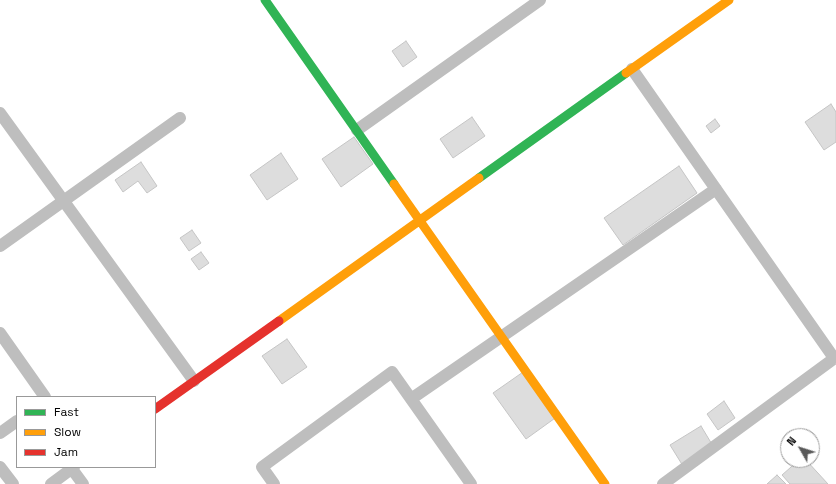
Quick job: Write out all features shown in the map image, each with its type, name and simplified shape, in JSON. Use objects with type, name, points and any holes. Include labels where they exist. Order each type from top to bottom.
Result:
[{"type":"street","points":[[265,0],[605,484]]},
{"type":"street","points":[[357,130],[540,0]]},
{"type":"street","points":[[156,408],[729,0]]},
{"type":"street","points":[[632,69],[835,357],[663,484]]},
{"type":"street","points":[[0,113],[194,382]]},
{"type":"street","points":[[0,246],[180,118]]},
{"type":"street","points":[[411,399],[716,189]]},
{"type":"street","points":[[0,332],[44,396]]},
{"type":"street","points":[[274,484],[262,467],[392,372],[471,484]]},
{"type":"street","points":[[0,433],[16,422]]},
{"type":"street","points":[[0,467],[13,484]]},
{"type":"street","points":[[51,484],[73,468],[83,484]]},
{"type":"building","points":[[406,41],[417,57],[403,67],[392,51]]},
{"type":"building","points":[[831,104],[836,112],[836,142],[824,150],[805,122]]},
{"type":"building","points":[[472,117],[485,136],[453,158],[440,139]]},
{"type":"building","points":[[715,119],[720,126],[711,133],[706,126]]},
{"type":"building","points":[[354,137],[373,164],[341,187],[322,159]]},
{"type":"building","points":[[281,153],[298,179],[267,200],[250,175]]},
{"type":"building","points":[[141,162],[157,186],[147,193],[138,181],[123,192],[115,180]]},
{"type":"building","points":[[679,166],[697,193],[623,245],[604,218]]},
{"type":"building","points":[[192,230],[201,243],[189,251],[180,238]]},
{"type":"building","points":[[201,252],[209,263],[199,270],[191,259]]},
{"type":"building","points":[[287,339],[307,367],[282,384],[262,356]]},
{"type":"building","points":[[526,370],[558,416],[526,439],[493,393]]},
{"type":"building","points":[[724,401],[735,418],[718,430],[707,414]]},
{"type":"building","points":[[701,426],[713,446],[683,466],[670,445]]},
{"type":"building","points":[[790,468],[813,468],[828,484],[790,484],[782,475]]},
{"type":"building","points":[[777,475],[786,484],[767,484]]},
{"type":"traffic: fast","points":[[265,0],[394,184]]},
{"type":"traffic: fast","points":[[479,178],[626,73]]},
{"type":"traffic: slow","points":[[626,73],[729,0]]},
{"type":"traffic: slow","points":[[279,321],[479,178]]},
{"type":"traffic: slow","points":[[394,184],[605,484]]},
{"type":"traffic: jam","points":[[156,408],[279,321]]}]
